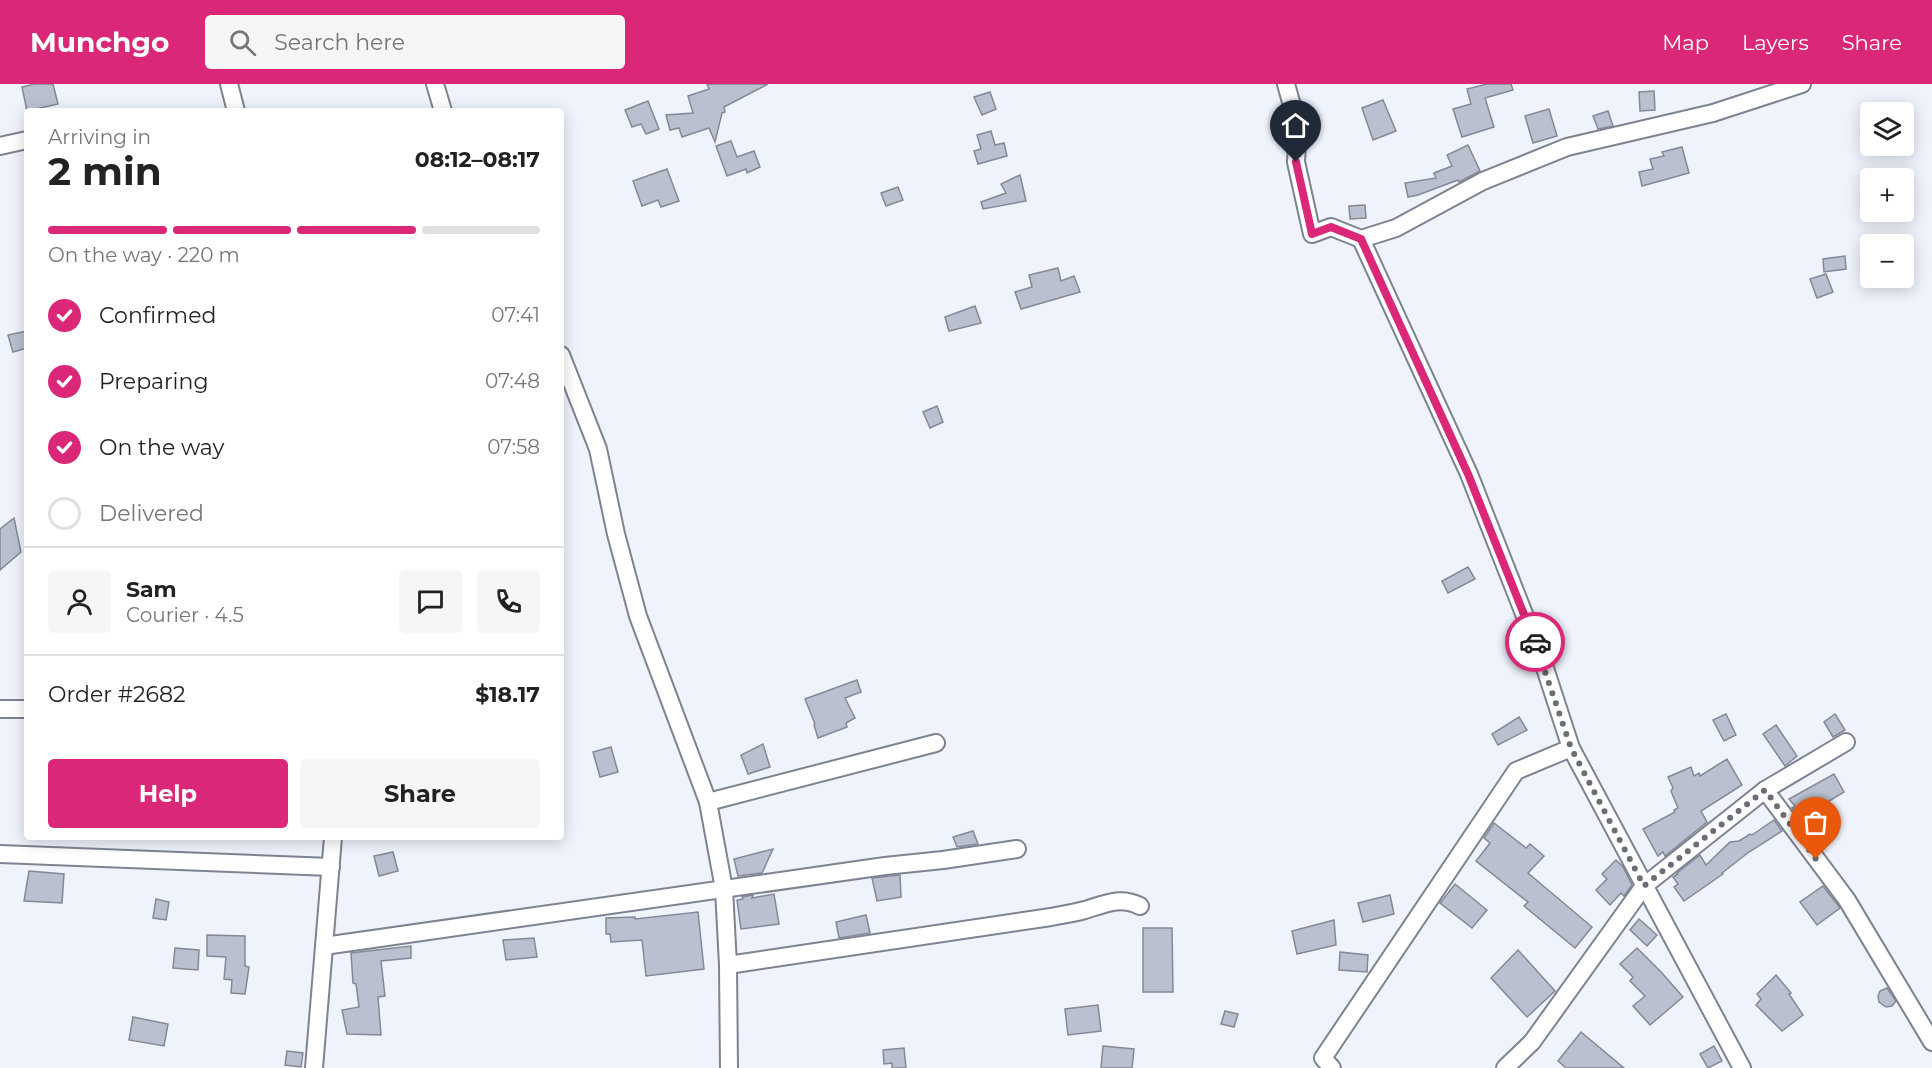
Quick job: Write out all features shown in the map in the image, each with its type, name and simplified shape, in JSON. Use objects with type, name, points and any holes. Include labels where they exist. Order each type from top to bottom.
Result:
[{"type":"street","points":[[229,84],[235,108]]},
{"type":"street","points":[[435,84],[442,108]]},
{"type":"street","points":[[1286,84],[1298,127],[1296,162],[1312,234],[1331,227],[1361,239],[1396,228],[1483,181],[1567,147],[1713,113],[1802,84]]},
{"type":"street","points":[[0,146],[24,141]]},
{"type":"street","points":[[1361,239],[1468,474],[1543,662],[1571,748],[1742,1068]]},
{"type":"street","points":[[564,363],[598,449],[616,534],[638,616],[708,802],[724,889],[728,965],[729,1068]]},
{"type":"street","points":[[0,709],[24,709]]},
{"type":"street","points":[[1504,1068],[1532,1042],[1644,886],[1765,790],[1846,742]]},
{"type":"street","points":[[708,802],[936,743]]},
{"type":"street","points":[[1332,1068],[1323,1058],[1516,771],[1571,748]]},
{"type":"street","points":[[1765,790],[1847,900],[1932,1042]]},
{"type":"street","points":[[314,1068],[333,840]]},
{"type":"street","points":[[324,946],[1017,849]]},
{"type":"street","points":[[0,854],[331,867]]},
{"type":"street","points":[[728,965],[1051,917],[1083,911],[1118,900],[1131,901],[1140,906]]},
{"type":"building","points":[[34,84],[53,84],[58,104],[26,108],[22,87]]},
{"type":"building","points":[[707,84],[768,84],[724,107],[725,112],[722,113],[715,142],[709,128],[682,137],[679,128],[670,130],[666,115],[693,113],[688,96],[709,89]]},
{"type":"building","points":[[1487,84],[1511,84],[1513,90],[1485,98],[1494,127],[1462,137],[1453,109],[1471,104],[1467,89]]},
{"type":"building","points":[[1654,91],[1655,110],[1640,111],[1639,92]]},
{"type":"building","points":[[990,92],[996,109],[982,115],[974,97]]},
{"type":"building","points":[[1383,100],[1396,131],[1373,140],[1362,108]]},
{"type":"building","points":[[648,101],[659,129],[646,134],[641,124],[632,127],[625,110]]},
{"type":"building","points":[[1549,109],[1557,136],[1533,143],[1525,116]]},
{"type":"building","points":[[1608,111],[1613,126],[1598,129],[1593,116]]},
{"type":"building","points":[[991,131],[995,145],[1004,143],[1007,156],[978,164],[974,151],[981,149],[977,135]]},
{"type":"building","points":[[731,141],[737,157],[754,151],[760,167],[747,173],[746,169],[727,176],[716,146]]},
{"type":"building","points":[[1468,145],[1480,171],[1459,182],[1458,180],[1408,197],[1405,183],[1436,178],[1434,173],[1452,166],[1447,155]]},
{"type":"building","points":[[1682,147],[1689,173],[1642,186],[1639,172],[1653,169],[1650,159],[1664,156],[1662,152]]},
{"type":"building","points":[[667,169],[679,201],[661,207],[658,200],[642,206],[633,181]]},
{"type":"building","points":[[1020,175],[1026,201],[983,209],[981,202],[1006,193],[1001,184]]},
{"type":"building","points":[[898,187],[903,200],[886,206],[881,193]]},
{"type":"building","points":[[1365,205],[1366,218],[1350,219],[1349,206]]},
{"type":"building","points":[[1845,256],[1846,269],[1824,272],[1823,259]]},
{"type":"building","points":[[1058,268],[1061,281],[1074,276],[1080,292],[1021,309],[1015,292],[1032,287],[1029,275]]},
{"type":"building","points":[[1826,274],[1833,292],[1817,298],[1810,279]]},
{"type":"building","points":[[975,306],[981,323],[949,331],[945,317]]},
{"type":"building","points":[[24,332],[24,349],[13,352],[8,335]]},
{"type":"building","points":[[937,406],[943,422],[930,428],[923,412]]},
{"type":"building","points":[[14,518],[21,552],[0,570],[0,529]]},
{"type":"building","points":[[1468,567],[1475,579],[1448,593],[1442,581]]},
{"type":"building","points":[[857,680],[861,692],[845,698],[855,718],[846,723],[847,727],[818,738],[805,699]]},
{"type":"building","points":[[1726,714],[1736,735],[1724,741],[1713,720]]},
{"type":"building","points":[[1835,714],[1845,730],[1833,737],[1824,722]]},
{"type":"building","points":[[1519,717],[1527,730],[1498,745],[1492,734]]},
{"type":"building","points":[[1776,725],[1797,756],[1785,766],[1763,734]]},
{"type":"building","points":[[763,744],[770,767],[748,774],[741,755]]},
{"type":"building","points":[[611,747],[618,772],[600,777],[593,752]]},
{"type":"building","points":[[1727,759],[1742,785],[1701,811],[1707,822],[1665,856],[1663,852],[1658,856],[1643,829],[1675,812],[1674,810],[1678,808],[1668,777],[1691,767],[1694,776],[1699,773],[1700,776]]},
{"type":"building","points":[[1834,774],[1844,792],[1800,819],[1792,808],[1795,806],[1789,799]]},
{"type":"building","points":[[1774,820],[1782,831],[1749,852],[1723,874],[1684,901],[1674,887],[1678,884],[1673,877],[1677,873],[1700,855],[1706,865],[1730,842],[1752,835]]},
{"type":"building","points":[[1494,823],[1526,848],[1530,844],[1544,856],[1528,873],[1592,927],[1575,948],[1524,906],[1528,902],[1476,861],[1490,843],[1484,838]]},
{"type":"building","points":[[973,831],[978,844],[957,847],[953,837]]},
{"type":"building","points":[[773,849],[762,873],[738,876],[734,859]]},
{"type":"building","points":[[393,852],[398,871],[379,876],[374,856]]},
{"type":"building","points":[[1616,860],[1623,867],[1632,885],[1624,896],[1621,893],[1610,905],[1596,890],[1607,879],[1602,874]]},
{"type":"building","points":[[29,871],[64,874],[62,903],[24,901]]},
{"type":"building","points":[[900,875],[901,897],[877,901],[872,878]]},
{"type":"building","points":[[1455,884],[1487,910],[1472,928],[1440,903]]},
{"type":"building","points":[[1823,886],[1840,908],[1817,925],[1800,902]]},
{"type":"building","points":[[774,894],[779,924],[741,929],[737,900],[753,895],[752,898]]},
{"type":"building","points":[[1390,895],[1394,914],[1363,922],[1358,903]]},
{"type":"building","points":[[156,899],[169,902],[166,920],[153,918]]},
{"type":"building","points":[[698,912],[704,969],[646,976],[642,940],[611,942],[610,934],[606,934],[606,918],[635,917],[635,919]]},
{"type":"building","points":[[866,915],[870,933],[839,938],[836,922]]},
{"type":"building","points":[[1639,919],[1657,935],[1647,946],[1630,930]]},
{"type":"building","points":[[1334,920],[1336,945],[1297,954],[1292,931]]},
{"type":"building","points":[[1143,928],[1172,928],[1173,992],[1143,992]]},
{"type":"building","points":[[207,935],[245,936],[245,966],[249,967],[245,994],[231,993],[232,980],[224,979],[226,957],[207,956]]},
{"type":"building","points":[[534,938],[537,957],[506,960],[503,940]]},
{"type":"building","points":[[411,946],[411,958],[381,961],[385,996],[378,997],[381,1035],[347,1034],[342,1010],[359,1007],[356,984],[353,983],[351,953]]},
{"type":"building","points":[[175,948],[199,950],[198,970],[173,968]]},
{"type":"building","points":[[1637,948],[1683,997],[1650,1025],[1633,1006],[1645,996],[1630,981],[1633,977],[1620,964]]},
{"type":"building","points":[[1518,950],[1555,991],[1527,1017],[1491,978]]},
{"type":"building","points":[[1340,952],[1368,955],[1367,972],[1339,970]]},
{"type":"building","points":[[1776,975],[1791,993],[1789,994],[1803,1015],[1782,1031],[1756,1005],[1761,999],[1757,994]]},
{"type":"building","points":[[1887,988],[1896,1001],[1892,1006],[1886,1007],[1879,1002],[1878,996],[1880,991]]},
{"type":"building","points":[[1098,1005],[1101,1031],[1068,1035],[1065,1009]]},
{"type":"building","points":[[1225,1011],[1238,1014],[1234,1027],[1221,1024]]},
{"type":"building","points":[[133,1017],[168,1024],[164,1046],[129,1040]]},
{"type":"building","points":[[1581,1032],[1624,1068],[1566,1068],[1558,1061]]},
{"type":"building","points":[[1103,1046],[1134,1049],[1132,1068],[1101,1068]]},
{"type":"building","points":[[1714,1046],[1722,1061],[1708,1068],[1700,1054]]},
{"type":"building","points":[[904,1048],[906,1068],[892,1068],[892,1063],[884,1064],[883,1050]]},
{"type":"building","points":[[287,1051],[303,1053],[301,1067],[285,1065]]},
{"type":"way so far","points":[[1535,642],[1571,748],[1644,886],[1765,790],[1816,859]]},
{"type":"route","points":[[1296,162],[1312,234],[1331,227],[1361,239],[1468,474],[1535,642]]}]
